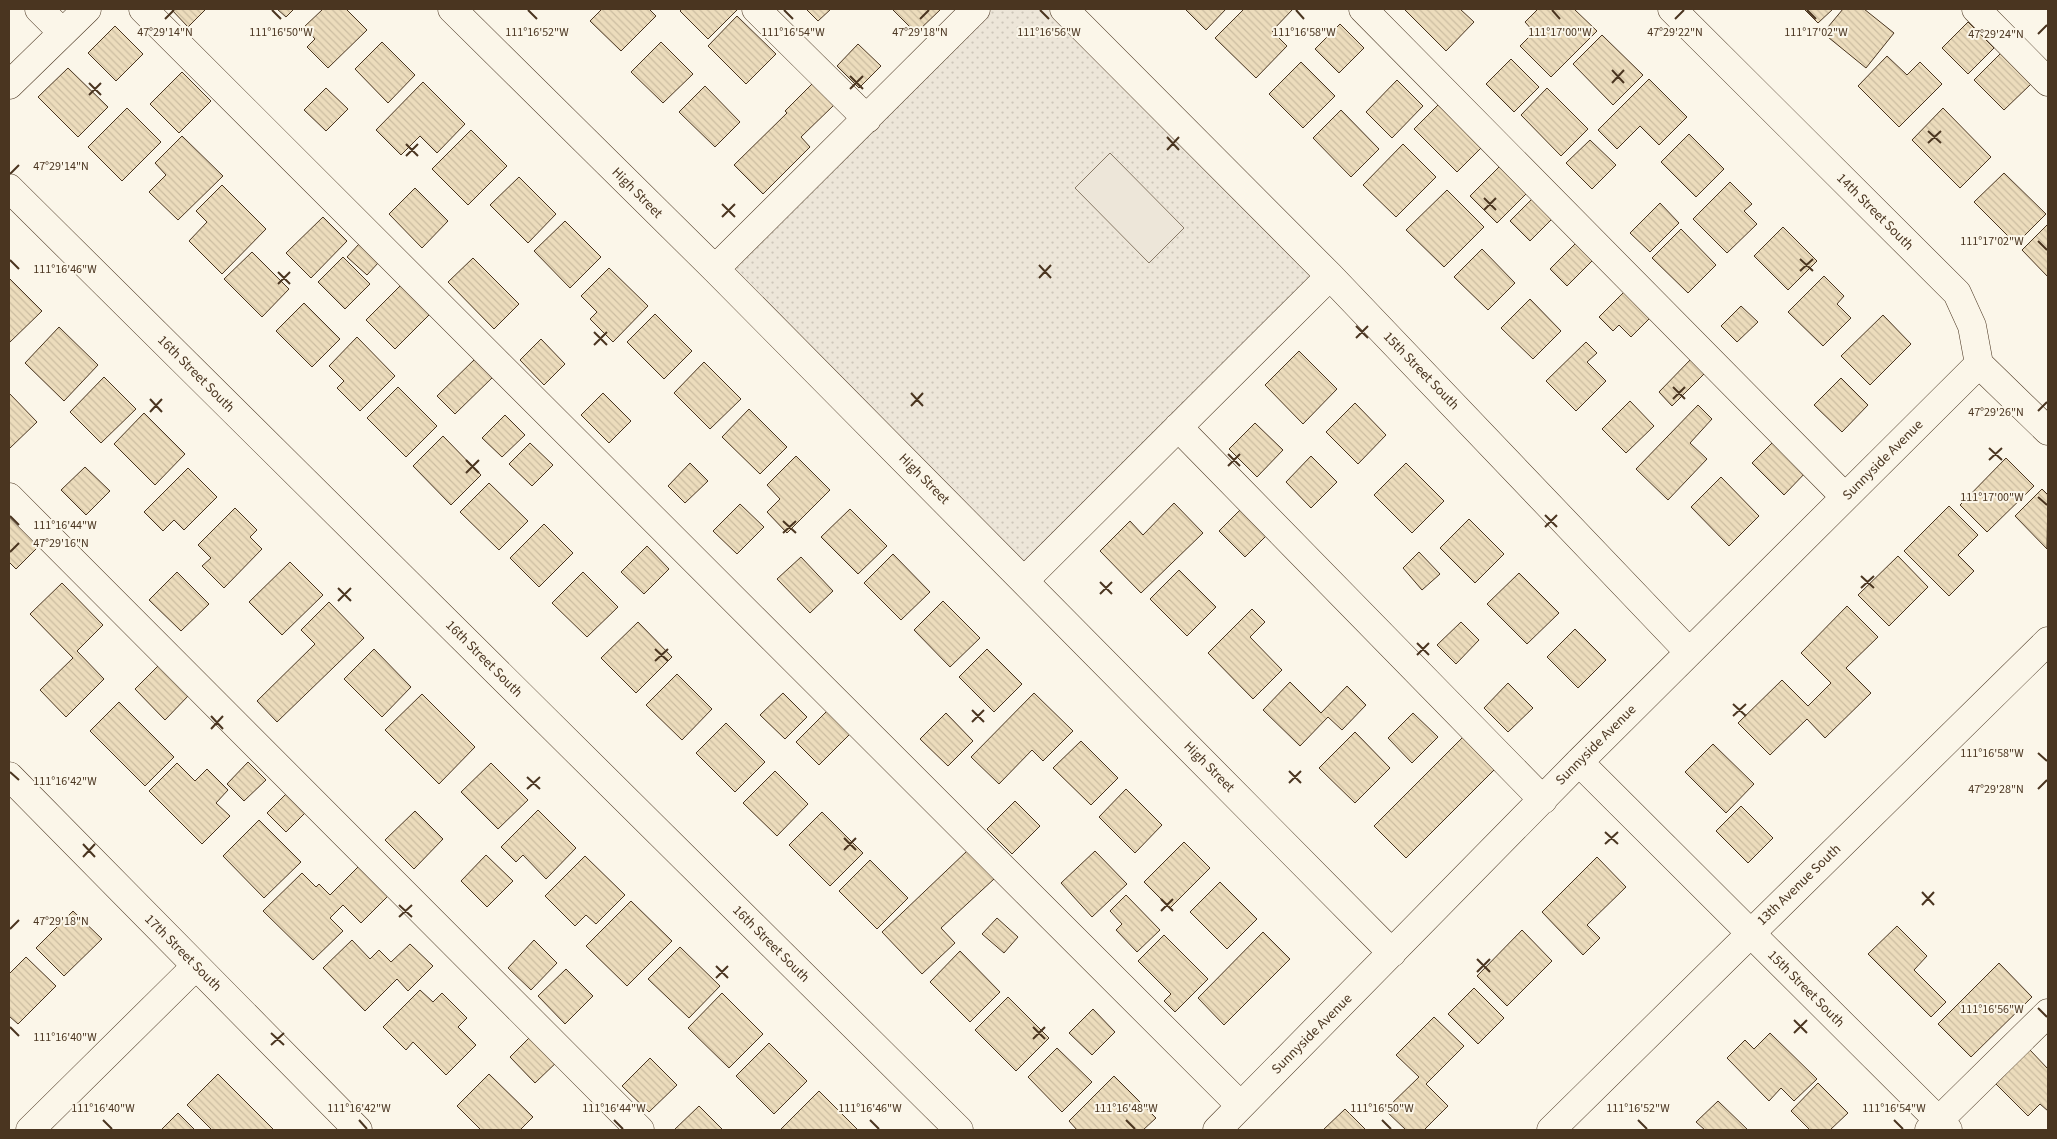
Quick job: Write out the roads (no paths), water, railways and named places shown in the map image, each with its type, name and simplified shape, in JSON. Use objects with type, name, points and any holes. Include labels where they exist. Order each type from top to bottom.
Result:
[{"type":"street","points":[[39,9],[62,32]]},
{"type":"street","points":[[9,85],[87,9]]},
{"type":"street","points":[[142,9],[1240,1106]]},
{"type":"street","name":"High Street","points":[[452,9],[715,269],[1392,953]]},
{"type":"street","points":[[756,9],[866,119]]},
{"type":"street","points":[[715,269],[976,9]]},
{"type":"street","name":"15th Street South","points":[[1064,9],[1330,276],[1689,652]]},
{"type":"street","points":[[1363,9],[1845,498]]},
{"type":"street","name":"14th Street South","points":[[1672,9],[1957,294],[1972,326],[1979,364]]},
{"type":"street","points":[[1976,9],[2048,82]]},
{"type":"street","name":"16th Street South","points":[[9,188],[959,1130]]},
{"type":"street","points":[[1024,580],[1330,276]]},
{"type":"street","points":[[1979,364],[2048,431]]},
{"type":"street","name":"Sunnyside Avenue","points":[[1217,1130],[1579,762],[1979,364]]},
{"type":"street","points":[[1178,427],[1543,800]]},
{"type":"street","points":[[9,497],[640,1130]]},
{"type":"street","name":"13th Avenue South","points":[[1551,1130],[2048,641]]},
{"type":"street","name":"15th Street South","points":[[1579,762],[1939,1127]]},
{"type":"street","name":"17th Street South","points":[[11,783],[358,1130]]},
{"type":"street","points":[[30,1130],[196,966]]},
{"type":"street","points":[[1939,1127],[2048,1014]]}]
